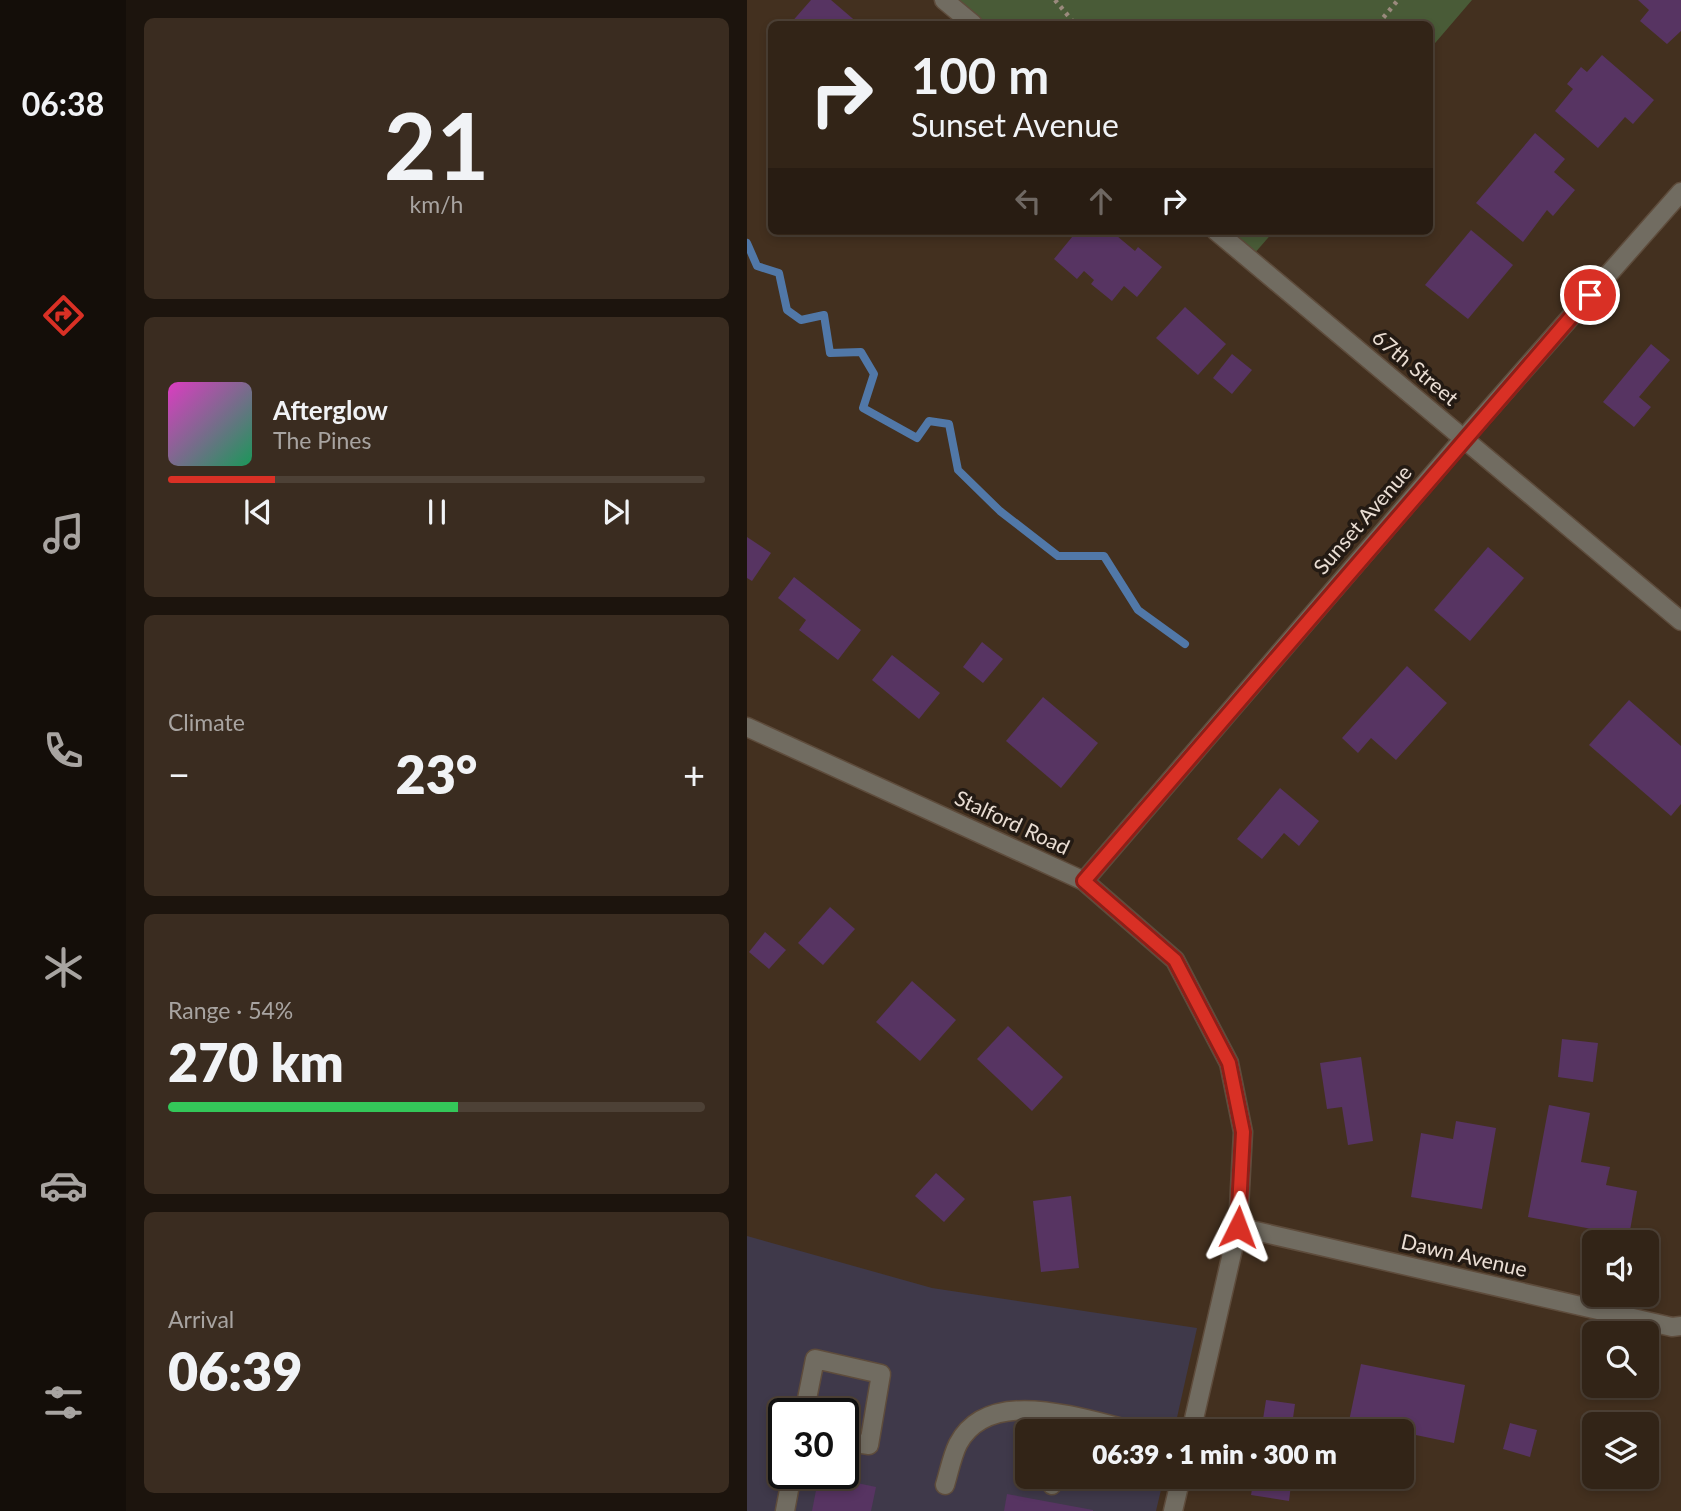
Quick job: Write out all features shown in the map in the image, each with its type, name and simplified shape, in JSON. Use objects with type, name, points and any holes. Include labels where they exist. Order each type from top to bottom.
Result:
[{"type":"street","points":[[944,0],[969,21]]},
{"type":"street","name":"Sunset Avenue","points":[[1084,881],[1463,438],[1681,192]]},
{"type":"street","name":"67th Street","points":[[1221,235],[1681,621]]},
{"type":"street","name":"Stalford Road","points":[[747,727],[1084,881],[1175,960],[1229,1063],[1243,1132],[1238,1227],[1194,1419]]},
{"type":"street","name":"Dawn Avenue","points":[[1238,1227],[1672,1327],[1681,1326]]},
{"type":"street","points":[[807,1398],[815,1359],[881,1374],[869,1445],[859,1443]]},
{"type":"street","points":[[945,1485],[958,1443],[978,1421],[997,1411],[1021,1408],[1051,1419]]},
{"type":"street","points":[[785,1511],[789,1489]]},
{"type":"street","points":[[1173,1511],[1178,1489]]},
{"type":"path","points":[[1056,0],[1073,21]]},
{"type":"path","points":[[1380,21],[1398,0]]},
{"type":"shaded area","points":[[747,1236],[932,1288],[1197,1328],[1177,1419],[1015,1419],[1015,1489],[1161,1489],[1156,1511],[747,1511]]},
{"type":"green space","points":[[956,0],[1472,0],[1433,46],[1433,21],[981,21]]},
{"type":"green space","points":[[1232,235],[1271,235],[1254,254]]},
{"type":"building","points":[[811,0],[831,0],[856,21],[793,21]]},
{"type":"building","points":[[1638,0],[1681,0],[1681,31],[1667,44],[1640,21],[1649,10]]},
{"type":"building","points":[[1602,55],[1654,100],[1633,124],[1625,117],[1598,148],[1555,111],[1573,89],[1567,84],[1581,67],[1587,72]]},
{"type":"building","points":[[1535,133],[1565,159],[1554,172],[1575,190],[1553,216],[1547,210],[1523,242],[1476,203]]},
{"type":"building","points":[[1471,230],[1513,265],[1468,319],[1425,285]]},
{"type":"building","points":[[1074,235],[1116,235],[1135,251],[1138,247],[1162,267],[1137,297],[1124,286],[1112,301],[1091,284],[1094,280],[1084,271],[1077,279],[1054,259]]},
{"type":"building","points":[[1185,307],[1226,344],[1198,375],[1156,338]]},
{"type":"building","points":[[1651,344],[1670,360],[1639,397],[1651,407],[1634,427],[1603,402]]},
{"type":"building","points":[[1232,354],[1252,370],[1232,394],[1213,378]]},
{"type":"building","points":[[747,537],[771,553],[752,581],[747,578]]},
{"type":"building","points":[[1488,547],[1524,578],[1470,641],[1434,610]]},
{"type":"building","points":[[794,577],[861,630],[838,660],[799,630],[806,620],[778,598]]},
{"type":"building","points":[[982,642],[1003,659],[983,683],[963,667]]},
{"type":"building","points":[[892,655],[940,693],[919,719],[872,680]]},
{"type":"building","points":[[1407,666],[1447,703],[1396,760],[1371,738],[1358,753],[1342,738]]},
{"type":"building","points":[[1043,697],[1098,743],[1061,788],[1006,741]]},
{"type":"building","points":[[1629,700],[1681,746],[1681,804],[1671,816],[1589,745]]},
{"type":"building","points":[[1280,788],[1319,821],[1299,846],[1284,833],[1262,859],[1237,839]]},
{"type":"building","points":[[830,907],[855,929],[823,965],[798,943]]},
{"type":"building","points":[[765,932],[786,950],[769,969],[749,952]]},
{"type":"building","points":[[912,981],[956,1020],[920,1061],[876,1022]]},
{"type":"building","points":[[1008,1026],[1063,1077],[1032,1111],[977,1059]]},
{"type":"building","points":[[1562,1039],[1598,1043],[1593,1082],[1558,1077]]},
{"type":"building","points":[[1361,1057],[1373,1141],[1348,1145],[1342,1107],[1327,1109],[1320,1063]]},
{"type":"building","points":[[1549,1105],[1590,1113],[1581,1162],[1610,1167],[1606,1185],[1637,1191],[1630,1230],[1597,1230],[1528,1217]]},
{"type":"building","points":[[1456,1121],[1496,1128],[1482,1209],[1411,1197],[1421,1133],[1453,1139]]},
{"type":"building","points":[[936,1173],[965,1199],[944,1222],[915,1196]]},
{"type":"building","points":[[1071,1196],[1079,1268],[1041,1272],[1033,1201]]},
{"type":"building","points":[[1361,1364],[1465,1385],[1454,1443],[1414,1435],[1414,1419],[1349,1419]]},
{"type":"building","points":[[1266,1400],[1295,1404],[1293,1419],[1263,1419]]},
{"type":"building","points":[[1510,1423],[1537,1430],[1530,1457],[1503,1449]]},
{"type":"building","points":[[859,1483],[876,1487],[871,1511],[812,1511],[816,1489],[859,1489]]},
{"type":"building","points":[[1252,1489],[1290,1489],[1289,1501],[1251,1495]]},
{"type":"building","points":[[1007,1494],[1093,1510],[1093,1511],[1004,1511]]},
{"type":"waterway","points":[[747,243],[757,266],[779,273],[787,310],[801,320],[824,315],[830,353],[861,352],[874,374],[863,408],[917,438],[929,421],[949,424],[958,470],[1000,511],[1058,556],[1104,556],[1138,610],[1185,644]]},
{"type":"route","points":[[1238,1227],[1243,1132],[1229,1063],[1175,960],[1084,881],[1463,438],[1590,295]]}]
